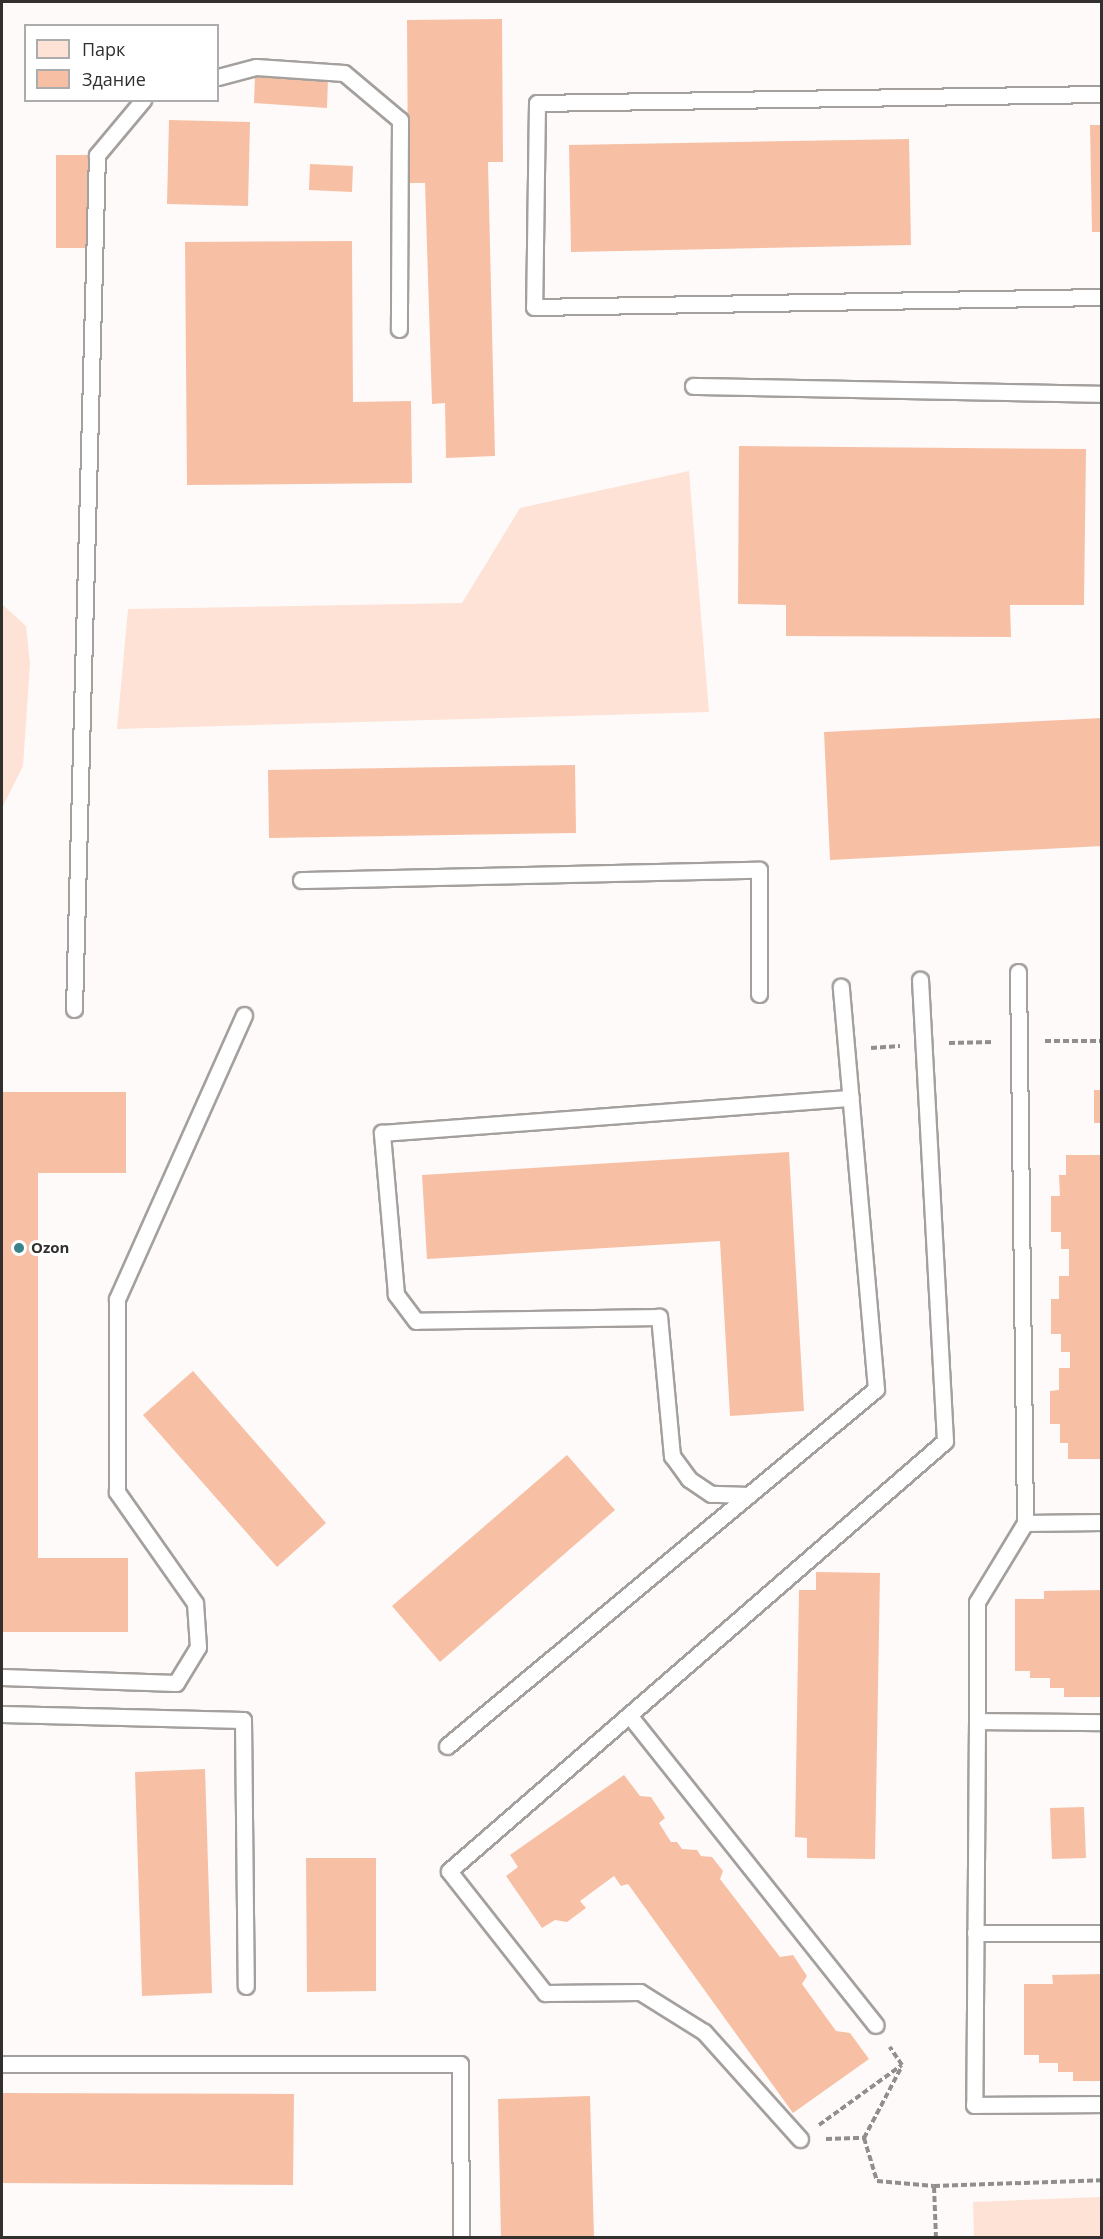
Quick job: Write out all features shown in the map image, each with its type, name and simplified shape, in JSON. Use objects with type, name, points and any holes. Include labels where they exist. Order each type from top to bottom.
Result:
[{"type":"lane","points":[[219,77],[256,67],[344,73],[400,120],[399,329]]},
{"type":"lane","points":[[1101,94],[537,102],[534,307],[1101,297]]},
{"type":"lane","points":[[74,1009],[97,155],[141,102]]},
{"type":"lane","points":[[693,386],[1101,394]]},
{"type":"lane","points":[[301,880],[759,870],[759,994]]},
{"type":"lane","points":[[1018,972],[1025,1523],[977,1602],[974,2104],[1101,2104]]},
{"type":"lane","points":[[800,2139],[704,2032],[640,1992],[545,1993],[449,1871],[945,1441],[920,980]]},
{"type":"lane","points":[[447,1746],[876,1389],[841,987]]},
{"type":"lane","points":[[2,1677],[176,1683],[198,1647],[195,1603],[117,1492],[117,1299],[244,1015]]},
{"type":"lane","points":[[749,1495],[711,1494],[688,1479],[672,1456],[659,1317],[416,1321],[396,1294],[382,1133],[851,1098]]},
{"type":"lane","points":[[1025,1523],[1101,1522]]},
{"type":"lane","points":[[2,1714],[243,1720],[246,1986]]},
{"type":"lane","points":[[629,1715],[876,2025]]},
{"type":"lane","points":[[977,1721],[1101,1722]]},
{"type":"lane","points":[[975,1933],[1101,1933]]},
{"type":"lane","points":[[2,2064],[460,2064],[460,2238]]},
{"type":"path","points":[[846,1049],[1018,1041],[1101,1041]]},
{"type":"path","points":[[876,2025],[902,2066]]},
{"type":"path","points":[[800,2139],[902,2066]]},
{"type":"path","points":[[902,2066],[864,2138],[877,2181],[934,2186],[1101,2180]]},
{"type":"path","points":[[800,2139],[864,2138]]},
{"type":"path","points":[[934,2186],[936,2238]]},
{"type":"green space","points":[[689,471],[709,712],[117,729],[128,609],[462,603],[520,508]]},
{"type":"green space","points":[[2,604],[26,626],[30,664],[23,766],[2,808]]},
{"type":"green space","points":[[1101,2197],[1101,2237],[974,2237],[973,2202]]},
{"type":"building","points":[[502,19],[503,162],[488,162],[495,456],[446,458],[445,403],[432,404],[425,183],[408,183],[407,20]]},
{"type":"building","points":[[255,74],[328,79],[327,108],[254,103]]},
{"type":"building","points":[[169,120],[250,122],[248,206],[167,204]]},
{"type":"building","points":[[1090,125],[1102,125],[1102,232],[1092,232]]},
{"type":"building","points":[[909,139],[911,245],[571,252],[569,145]]},
{"type":"building","points":[[56,155],[90,155],[89,248],[56,248]]},
{"type":"building","points":[[310,164],[353,166],[352,192],[309,190]]},
{"type":"building","points":[[352,241],[353,402],[411,401],[412,483],[187,485],[185,242]]},
{"type":"building","points":[[739,446],[1086,449],[1084,605],[1010,605],[1011,637],[786,636],[786,605],[738,604]]},
{"type":"building","points":[[1102,718],[1102,846],[830,860],[824,732]]},
{"type":"building","points":[[575,765],[576,833],[269,838],[268,770]]},
{"type":"building","points":[[1094,1090],[1102,1090],[1102,1123],[1094,1123]]},
{"type":"building","points":[[2,1092],[126,1092],[126,1173],[38,1173],[38,1558],[128,1558],[128,1632],[2,1632]]},
{"type":"building","points":[[789,1152],[804,1411],[730,1416],[720,1241],[427,1259],[422,1175]]},
{"type":"building","points":[[1066,1155],[1102,1155],[1102,1459],[1068,1459],[1068,1443],[1060,1443],[1060,1424],[1050,1424],[1050,1391],[1059,1390],[1059,1368],[1070,1368],[1070,1352],[1061,1352],[1061,1334],[1051,1334],[1051,1299],[1059,1299],[1059,1276],[1069,1276],[1069,1249],[1061,1249],[1061,1232],[1051,1232],[1051,1196],[1060,1196],[1059,1175],[1066,1175]]},
{"type":"building","points":[[193,1371],[326,1523],[277,1567],[143,1415]]},
{"type":"building","points":[[567,1455],[615,1510],[440,1662],[392,1606]]},
{"type":"building","points":[[816,1572],[880,1573],[875,1859],[807,1858],[807,1838],[795,1837],[799,1590],[816,1590]]},
{"type":"building","points":[[1102,1590],[1102,1697],[1064,1697],[1064,1688],[1050,1688],[1050,1678],[1030,1678],[1030,1671],[1015,1671],[1015,1599],[1044,1599],[1044,1591]]},
{"type":"building","points":[[205,1769],[212,1993],[142,1996],[135,1772]]},
{"type":"building","points":[[624,1775],[640,1796],[651,1797],[665,1818],[659,1823],[671,1842],[677,1842],[682,1849],[697,1850],[701,1856],[712,1857],[723,1871],[720,1879],[780,1957],[793,1955],[807,1976],[802,1984],[836,2031],[850,2033],[869,2059],[793,2113],[628,1884],[621,1886],[614,1876],[580,1901],[586,1908],[567,1922],[555,1920],[542,1928],[506,1876],[518,1867],[510,1855]]},
{"type":"building","points":[[1084,1807],[1086,1858],[1052,1859],[1050,1808]]},
{"type":"building","points":[[306,1858],[376,1858],[376,1991],[307,1992]]},
{"type":"building","points":[[1102,1974],[1102,2081],[1073,2081],[1073,2072],[1058,2072],[1058,2063],[1039,2063],[1039,2055],[1024,2055],[1024,1984],[1053,1984],[1052,1975]]},
{"type":"building","points":[[2,2093],[294,2094],[293,2185],[2,2183]]},
{"type":"building","points":[[590,2096],[594,2238],[501,2238],[498,2099]]},
{"type":"place","name":"Ozon","points":[[19,1248]]}]
